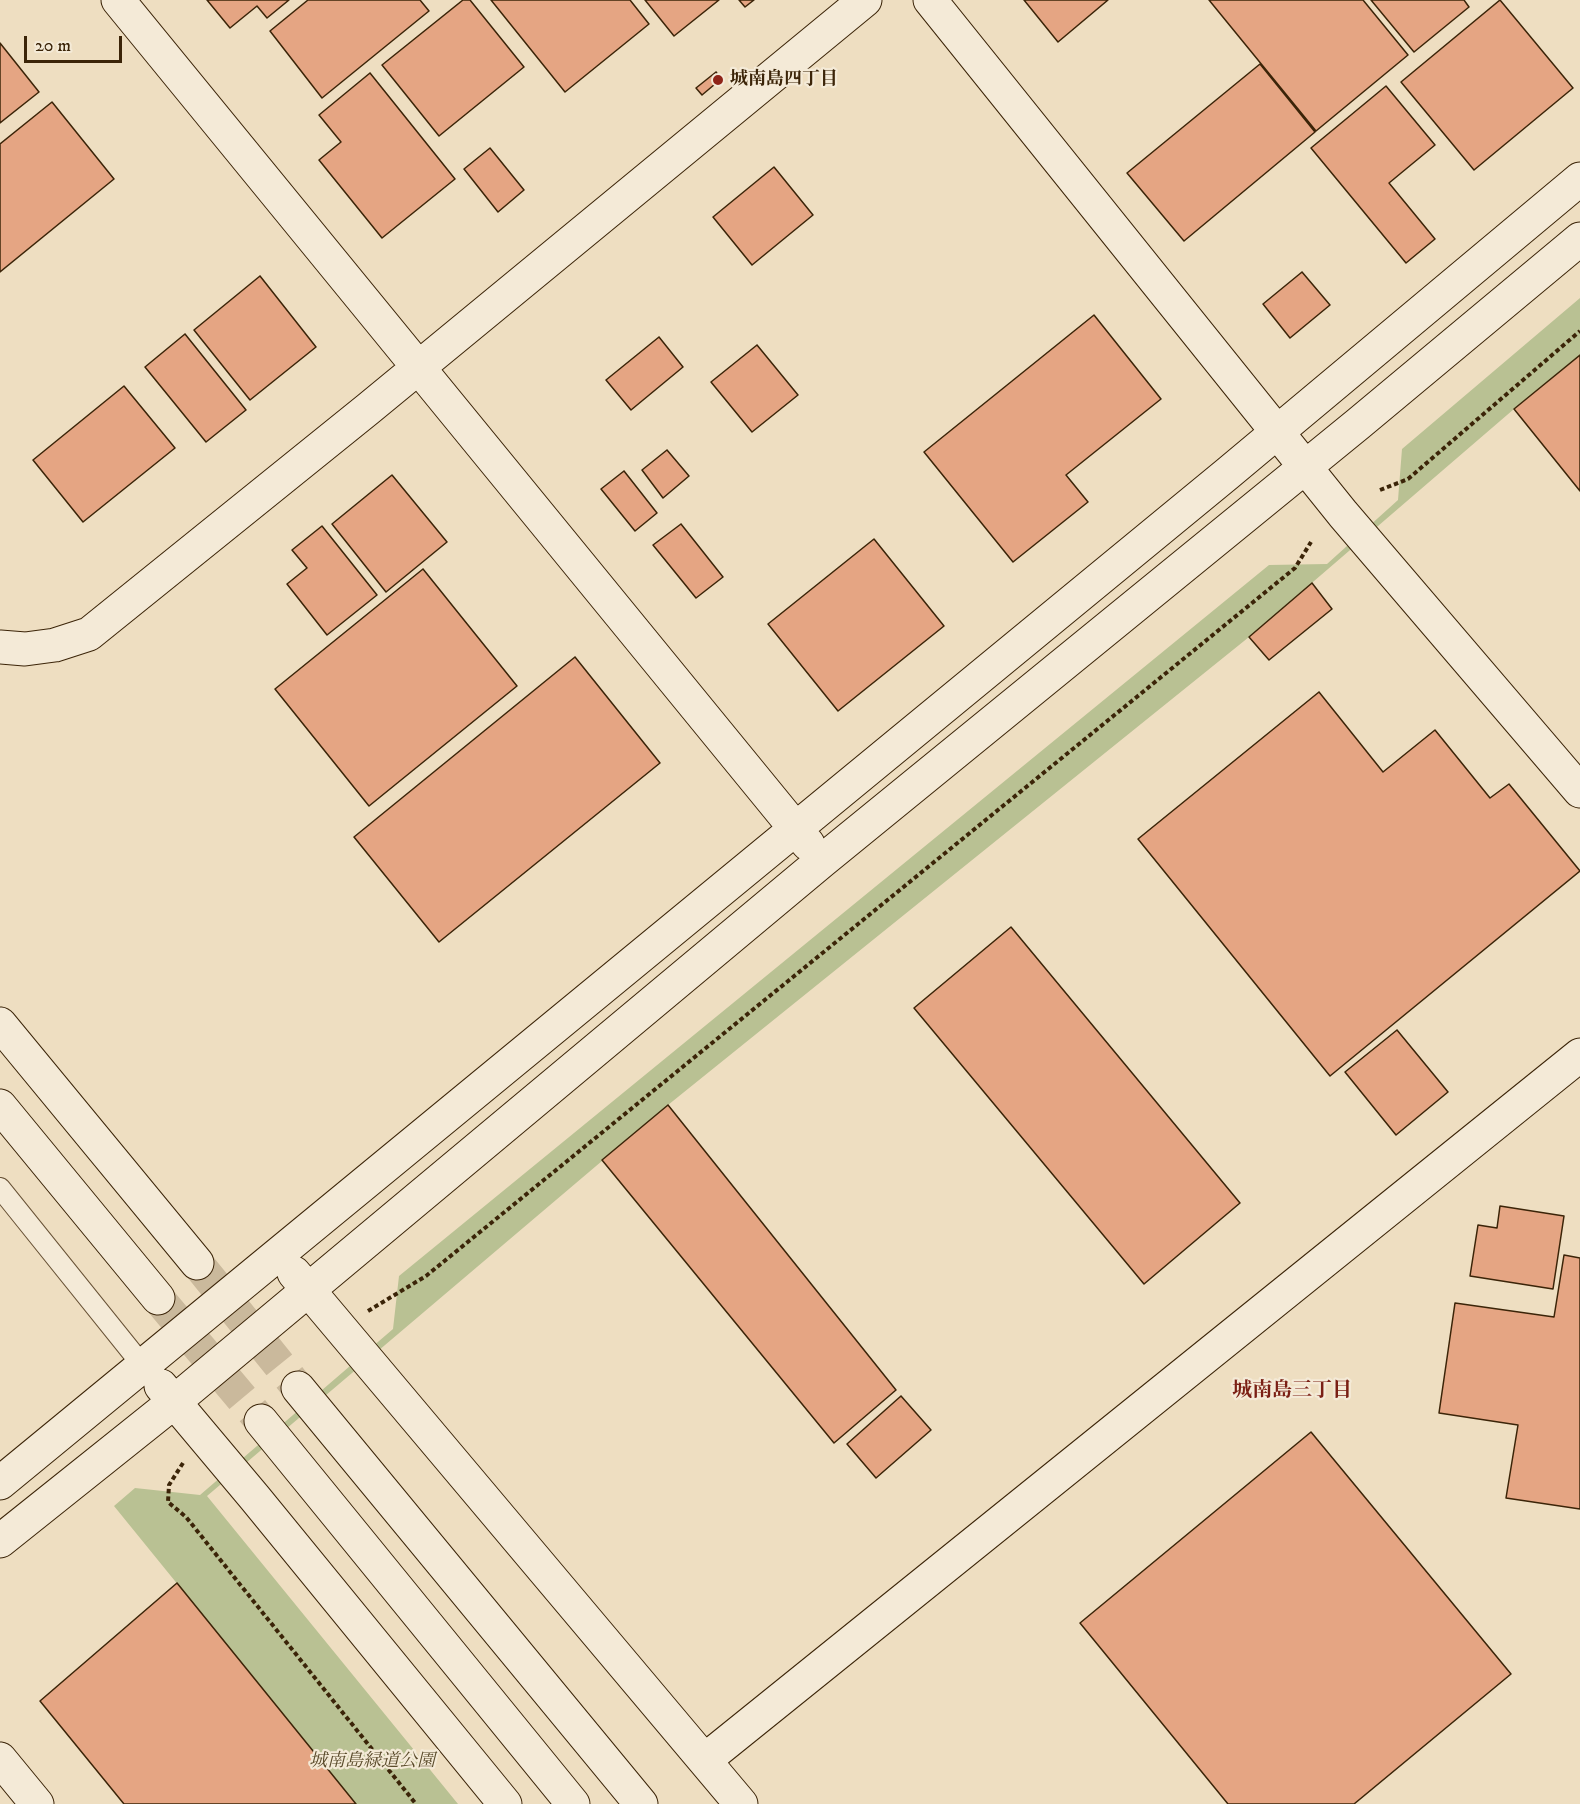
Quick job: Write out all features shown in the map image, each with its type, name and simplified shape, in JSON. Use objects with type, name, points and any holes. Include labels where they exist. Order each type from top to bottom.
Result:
[{"type":"street","points":[[118,0],[822,861]]},
{"type":"street","points":[[0,647],[25,649],[56,645],[89,634],[865,0]]},
{"type":"street","points":[[930,0],[1351,523],[1580,791]]},
{"type":"street","points":[[0,1483],[1278,431],[1580,179]]},
{"type":"street","points":[[0,1541],[174,1402],[822,861],[1580,239]]},
{"type":"street","points":[[0,1024],[197,1263]]},
{"type":"street","points":[[705,1760],[1580,1055]]},
{"type":"street","points":[[0,1106],[158,1298]]},
{"type":"street","points":[[278,1254],[741,1804]]},
{"type":"street","points":[[143,1365],[505,1804]]},
{"type":"street","points":[[298,1388],[641,1804]]},
{"type":"street","points":[[261,1420],[573,1804]]},
{"type":"street","points":[[0,1759],[37,1804]]},
{"type":"lane","points":[[0,1188],[143,1365]]},
{"type":"path","points":[[1380,490],[1408,479],[1580,331]]},
{"type":"path","points":[[367,1312],[426,1276],[1295,568],[1311,542]]},
{"type":"path","points":[[184,1461],[169,1485],[168,1502],[186,1517],[416,1804]]},
{"type":"green space","name":"城南島緑道公園","points":[[1580,298],[1580,356],[1514,409],[1249,637],[668,1105],[207,1496],[458,1804],[356,1804],[114,1506],[135,1488],[200,1495],[393,1329],[399,1276],[1269,565],[1327,564],[1398,500],[1402,449]]},
{"type":"building","points":[[207,0],[289,0],[267,18],[257,6],[230,28]]},
{"type":"building","points":[[308,0],[420,0],[429,11],[322,98],[270,31]]},
{"type":"building","points":[[463,0],[470,0],[524,67],[439,136],[382,65]]},
{"type":"building","points":[[491,0],[630,0],[649,24],[565,92]]},
{"type":"building","points":[[645,0],[719,0],[674,36]]},
{"type":"building","points":[[739,0],[754,0],[745,7]]},
{"type":"building","points":[[1024,0],[1108,0],[1058,42]]},
{"type":"building","points":[[1209,0],[1363,0],[1408,55],[1316,131]]},
{"type":"building","points":[[1371,0],[1464,0],[1469,7],[1414,52]]},
{"type":"building","points":[[1500,0],[1573,88],[1474,170],[1401,82]]},
{"type":"building","points":[[0,43],[39,92],[0,123]]},
{"type":"building","points":[[1260,64],[1315,132],[1184,241],[1127,173]]},
{"type":"building","points":[[716,72],[721,79],[702,95],[696,88]]},
{"type":"building","points":[[370,73],[455,179],[382,238],[319,160],[341,142],[319,115]]},
{"type":"building","points":[[1386,86],[1435,145],[1389,183],[1435,239],[1406,263],[1311,148]]},
{"type":"building","points":[[52,102],[114,179],[0,272],[0,144]]},
{"type":"building","points":[[490,148],[524,190],[498,212],[464,169]]},
{"type":"building","points":[[774,167],[813,215],[752,265],[713,217]]},
{"type":"building","points":[[1302,272],[1330,305],[1290,338],[1263,304]]},
{"type":"building","points":[[260,276],[316,347],[250,400],[194,330]]},
{"type":"building","points":[[1094,315],[1161,399],[1066,475],[1088,502],[1013,562],[924,452]]},
{"type":"building","points":[[185,334],[246,410],[206,442],[145,367]]},
{"type":"building","points":[[659,337],[683,367],[631,410],[606,380]]},
{"type":"building","points":[[757,345],[798,395],[752,432],[711,382]]},
{"type":"building","points":[[1580,355],[1580,491],[1514,409]]},
{"type":"building","points":[[124,386],[175,448],[83,522],[33,460]]},
{"type":"building","points":[[667,450],[689,476],[663,498],[642,470]]},
{"type":"building","points":[[624,471],[657,513],[635,531],[601,489]]},
{"type":"building","points":[[392,475],[447,542],[386,592],[332,524]]},
{"type":"building","points":[[681,524],[723,577],[696,598],[653,545]]},
{"type":"building","points":[[322,526],[377,595],[327,635],[287,584],[307,568],[292,550]]},
{"type":"building","points":[[874,539],[944,626],[838,711],[768,624]]},
{"type":"building","points":[[423,569],[517,686],[369,806],[275,689]]},
{"type":"building","points":[[1312,583],[1332,609],[1269,660],[1249,637]]},
{"type":"building","points":[[575,657],[660,763],[439,942],[354,837]]},
{"type":"building","points":[[1319,692],[1383,772],[1435,730],[1490,798],[1509,784],[1580,871],[1330,1076],[1138,839]]},
{"type":"building","points":[[1011,927],[1240,1203],[1144,1284],[914,1008]]},
{"type":"building","points":[[1397,1030],[1448,1092],[1396,1135],[1345,1072]]},
{"type":"building","points":[[668,1105],[896,1390],[834,1443],[602,1160]]},
{"type":"building","points":[[1500,1206],[1564,1216],[1553,1289],[1470,1276],[1478,1225],[1497,1228]]},
{"type":"building","points":[[1564,1255],[1580,1258],[1580,1509],[1506,1498],[1518,1425],[1439,1413],[1455,1303],[1554,1317]]},
{"type":"building","points":[[901,1396],[931,1430],[876,1478],[847,1444]]},
{"type":"building","points":[[1311,1432],[1511,1674],[1354,1804],[1228,1804],[1080,1623]]},
{"type":"building","points":[[177,1583],[356,1804],[124,1804],[40,1701]]},
{"type":"tunnel","points":[[197,1263],[298,1388]]},
{"type":"tunnel","points":[[158,1298],[261,1421]]},
{"type":"place","name":"城南島四丁目","points":[[718,80]]},
{"type":"district","name":"城南島三丁目","points":[[1292,1392]]}]
